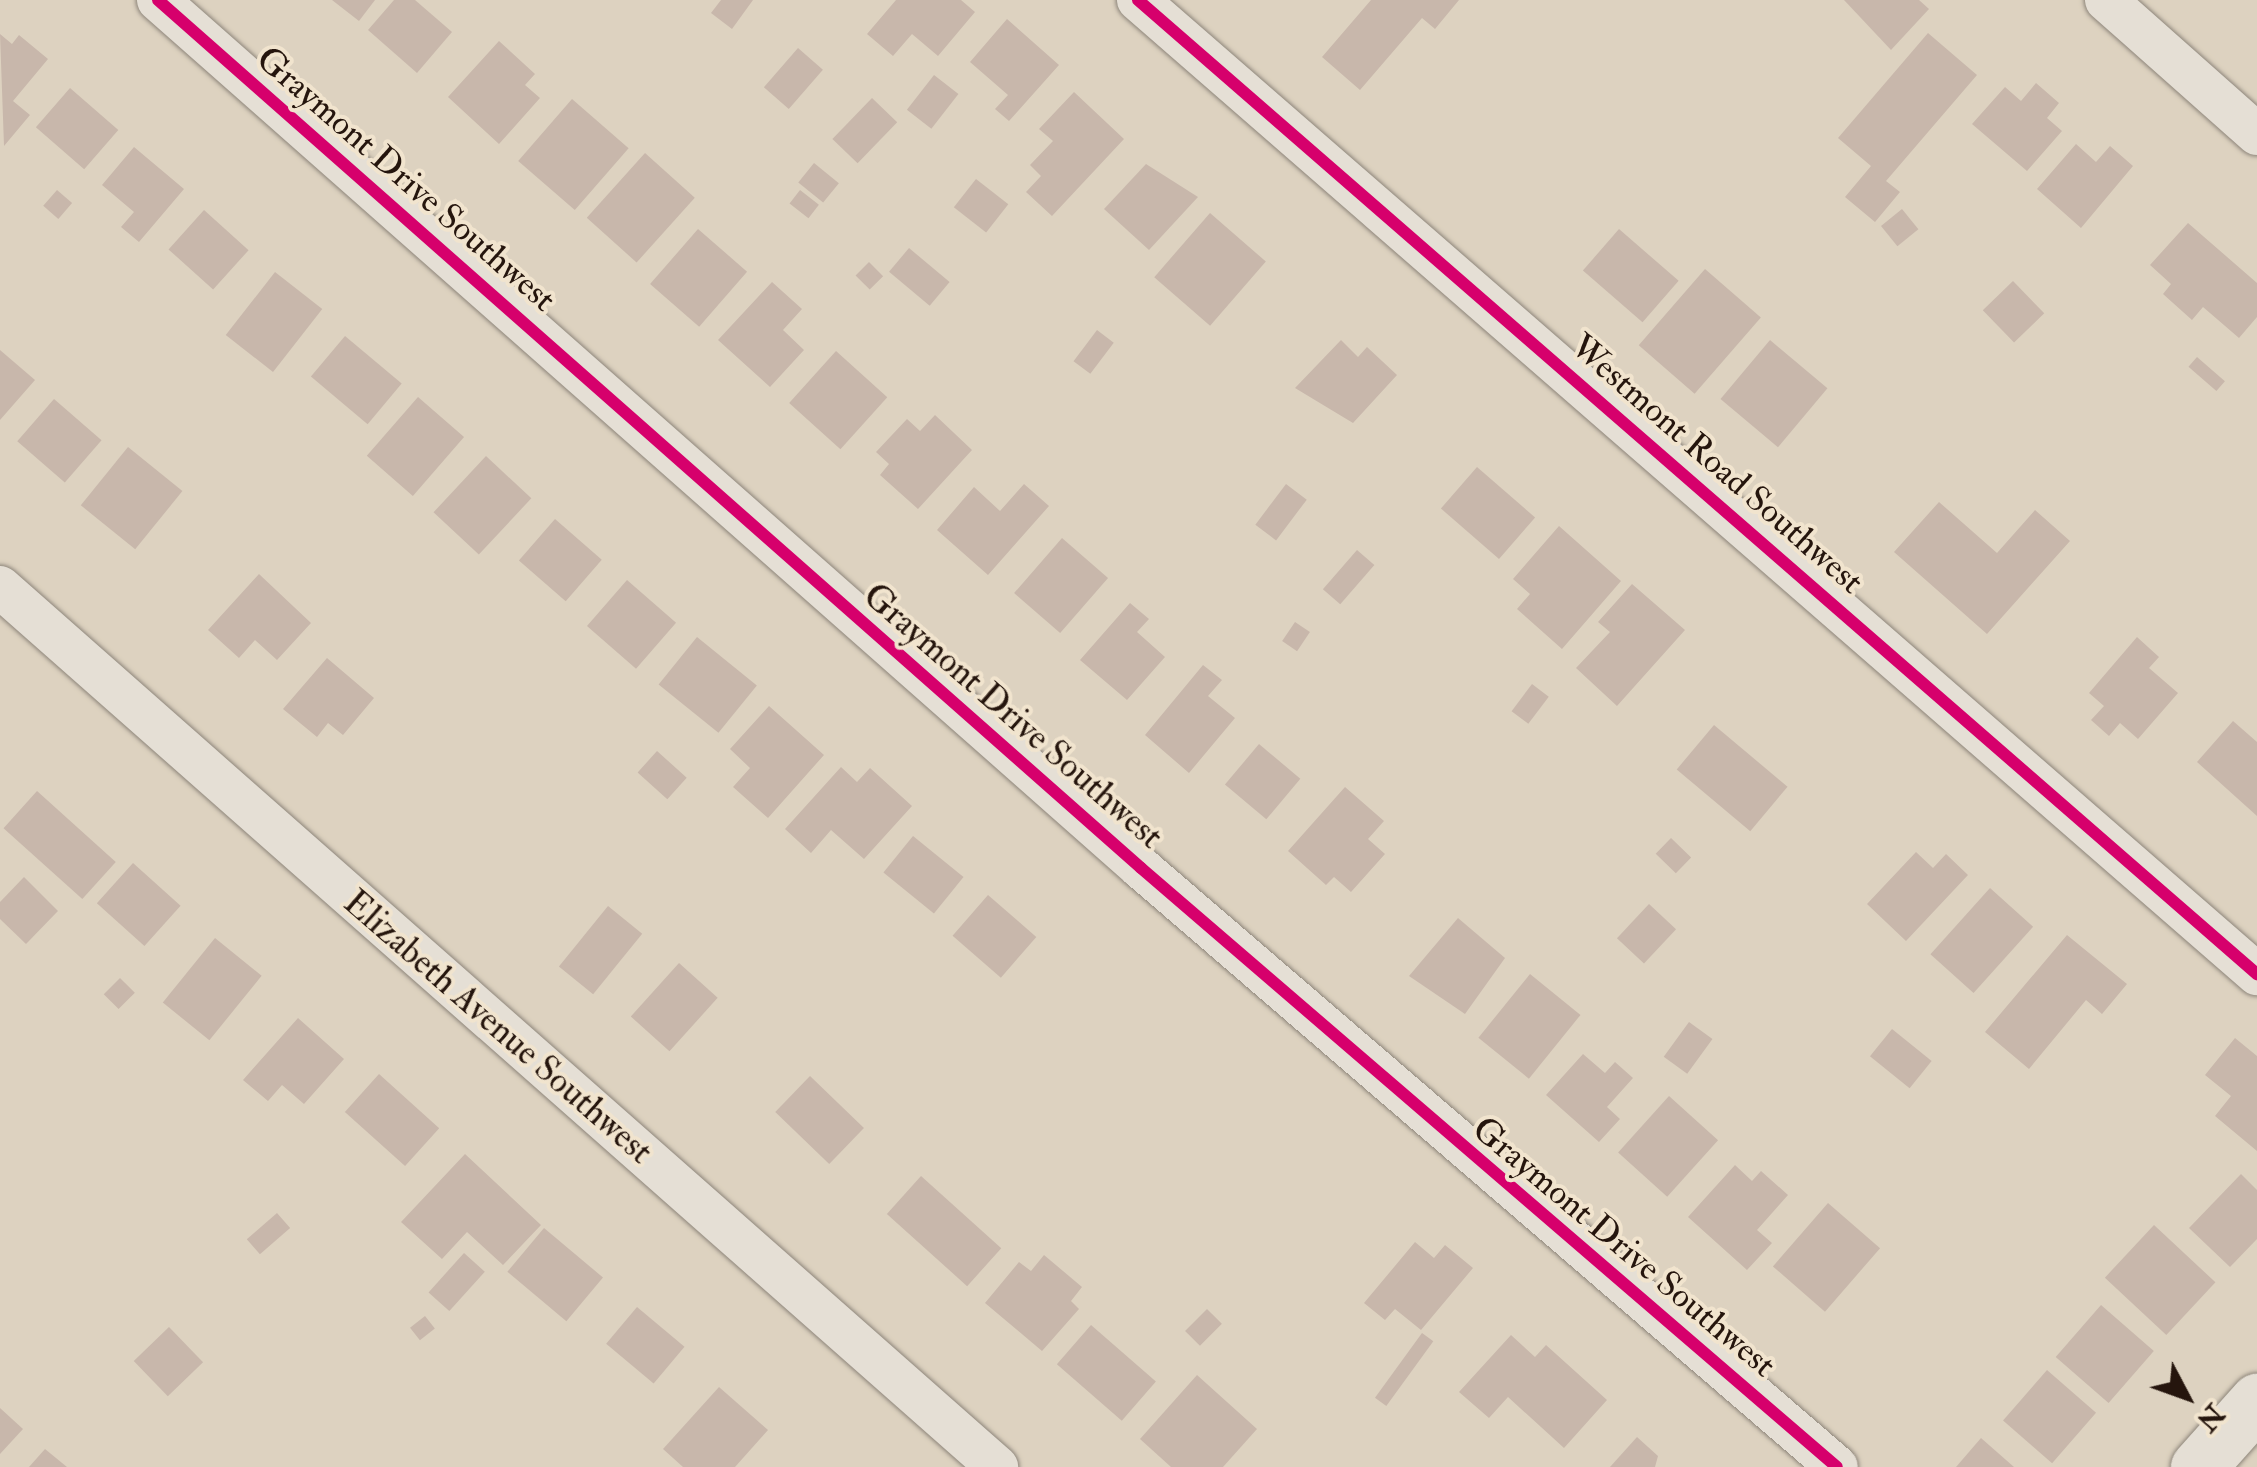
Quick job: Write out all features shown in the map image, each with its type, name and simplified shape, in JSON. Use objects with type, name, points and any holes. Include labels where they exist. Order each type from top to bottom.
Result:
[{"type":"street","name":"Graymont Drive Southwest","points":[[158,0],[1140,868],[1836,1467]]},
{"type":"street","name":"Westmont Road Southwest","points":[[1138,0],[2257,974]]},
{"type":"street","points":[[2106,0],[2257,134]]},
{"type":"street","name":"Elizabeth Avenue Southwest","points":[[0,587],[997,1467]]},
{"type":"street","points":[[2198,1467],[2257,1401]]},
{"type":"building","points":[[332,0],[375,0],[359,21]]},
{"type":"building","points":[[394,0],[415,0],[452,32],[417,73],[368,30]]},
{"type":"building","points":[[721,0],[753,0],[732,29],[711,13]]},
{"type":"building","points":[[896,0],[961,0],[975,12],[938,56],[912,34],[893,56],[867,34]]},
{"type":"building","points":[[1371,0],[1459,0],[1435,29],[1422,18],[1360,90],[1322,57]]},
{"type":"building","points":[[1844,0],[1919,0],[1929,9],[1891,50]]},
{"type":"building","points":[[1007,19],[1059,65],[1009,121],[995,109],[1008,95],[970,62]]},
{"type":"building","points":[[1928,33],[1977,75],[1886,181],[1900,192],[1875,222],[1845,197],[1871,166],[1838,138]]},
{"type":"building","points":[[0,34],[12,44],[19,35],[48,59],[13,101],[30,115],[4,146]]},
{"type":"building","points":[[499,41],[535,74],[525,85],[540,98],[499,144],[448,97]]},
{"type":"building","points":[[798,48],[823,70],[789,109],[764,87]]},
{"type":"building","points":[[934,75],[958,94],[931,129],[907,110]]},
{"type":"building","points":[[2036,83],[2059,103],[2047,118],[2062,131],[2027,171],[1972,124],[2005,87],[2021,101]]},
{"type":"building","points":[[70,88],[118,130],[84,169],[36,127]]},
{"type":"building","points":[[1074,92],[1124,139],[1052,216],[1026,192],[1041,176],[1030,165],[1053,141],[1039,129]]},
{"type":"building","points":[[872,98],[897,122],[858,163],[832,139]]},
{"type":"building","points":[[572,99],[629,148],[575,210],[518,161]]},
{"type":"building","points":[[2076,144],[2096,162],[2110,146],[2133,166],[2081,228],[2037,189]]},
{"type":"building","points":[[134,147],[184,189],[139,242],[121,227],[134,212],[102,185]]},
{"type":"building","points":[[645,153],[695,198],[637,262],[587,218]]},
{"type":"building","points":[[814,163],[839,183],[823,203],[798,182]]},
{"type":"building","points":[[1146,164],[1198,197],[1149,250],[1104,209]]},
{"type":"building","points":[[976,179],[1008,204],[986,233],[954,207]]},
{"type":"building","points":[[57,190],[72,203],[58,219],[43,206]]},
{"type":"building","points":[[800,190],[819,205],[808,218],[790,203]]},
{"type":"building","points":[[1902,209],[1918,229],[1897,246],[1881,226]]},
{"type":"building","points":[[204,210],[249,250],[213,290],[169,249]]},
{"type":"building","points":[[1210,213],[1266,262],[1210,326],[1154,277]]},
{"type":"building","points":[[2188,223],[2257,283],[2257,317],[2239,338],[2203,307],[2192,320],[2163,294],[2171,284],[2150,265]]},
{"type":"building","points":[[698,229],[747,272],[699,327],[650,284]]},
{"type":"building","points":[[1619,229],[1679,281],[1643,322],[1583,271]]},
{"type":"building","points":[[909,248],[950,282],[930,306],[889,272]]},
{"type":"building","points":[[869,262],[883,276],[870,290],[856,275]]},
{"type":"building","points":[[1705,269],[1761,318],[1695,394],[1639,345]]},
{"type":"building","points":[[275,272],[322,309],[273,372],[226,335]]},
{"type":"building","points":[[2013,281],[2044,313],[2014,343],[1983,310]]},
{"type":"building","points":[[772,282],[802,309],[783,330],[804,350],[770,387],[718,340]]},
{"type":"building","points":[[1097,330],[1114,343],[1090,374],[1074,361]]},
{"type":"building","points":[[345,336],[402,384],[368,424],[311,377]]},
{"type":"building","points":[[1341,340],[1358,357],[1367,347],[1397,375],[1353,423],[1295,388]]},
{"type":"building","points":[[1770,340],[1827,388],[1778,447],[1721,399]]},
{"type":"building","points":[[0,350],[35,380],[0,420]]},
{"type":"building","points":[[836,351],[887,397],[840,449],[789,403]]},
{"type":"building","points":[[2197,357],[2225,381],[2216,391],[2188,367]]},
{"type":"building","points":[[418,397],[464,437],[413,496],[367,456]]},
{"type":"building","points":[[54,399],[102,440],[65,483],[17,441]]},
{"type":"building","points":[[935,415],[972,450],[918,509],[880,475],[889,464],[876,452],[907,419],[920,431]]},
{"type":"building","points":[[128,447],[182,491],[135,549],[81,505]]},
{"type":"building","points":[[486,456],[531,498],[479,555],[433,512]]},
{"type":"building","points":[[1477,467],[1535,518],[1499,559],[1441,509]]},
{"type":"building","points":[[1024,484],[1049,506],[988,575],[937,530],[974,487],[1000,511]]},
{"type":"building","points":[[1286,484],[1307,500],[1276,540],[1255,525]]},
{"type":"building","points":[[1939,502],[1997,553],[2035,510],[2070,541],[1987,634],[1894,552]]},
{"type":"building","points":[[555,519],[602,560],[566,601],[519,561]]},
{"type":"building","points":[[1559,526],[1621,581],[1562,649],[1517,609],[1530,594],[1513,579]]},
{"type":"building","points":[[1062,538],[1108,578],[1060,633],[1014,593]]},
{"type":"building","points":[[1357,550],[1374,565],[1340,604],[1323,589]]},
{"type":"building","points":[[259,574],[311,623],[277,660],[255,640],[239,658],[208,630]]},
{"type":"building","points":[[627,580],[676,623],[636,669],[587,626]]},
{"type":"building","points":[[1632,584],[1685,630],[1617,706],[1576,668],[1610,632],[1598,622]]},
{"type":"building","points":[[1130,603],[1149,619],[1137,632],[1165,657],[1127,700],[1080,660]]},
{"type":"building","points":[[1295,622],[1310,632],[1297,651],[1282,641]]},
{"type":"building","points":[[697,637],[757,685],[718,733],[659,684]]},
{"type":"building","points":[[2137,637],[2159,657],[2149,668],[2178,693],[2138,739],[2120,723],[2109,736],[2091,720],[2104,706],[2089,693]]},
{"type":"building","points":[[327,658],[374,698],[343,735],[328,723],[317,737],[283,709]]},
{"type":"building","points":[[1203,665],[1222,680],[1208,696],[1235,718],[1189,773],[1145,735]]},
{"type":"building","points":[[1532,684],[1549,697],[1528,724],[1512,711]]},
{"type":"building","points":[[769,706],[824,755],[768,818],[733,787],[750,768],[730,749]]},
{"type":"building","points":[[2233,721],[2257,742],[2257,816],[2197,762]]},
{"type":"building","points":[[1714,725],[1788,787],[1750,831],[1677,769]]},
{"type":"building","points":[[1259,744],[1300,779],[1266,819],[1225,785]]},
{"type":"building","points":[[657,751],[687,778],[667,799],[638,773]]},
{"type":"building","points":[[841,767],[857,782],[870,768],[912,806],[864,859],[831,830],[811,853],[785,829]]},
{"type":"building","points":[[1345,787],[1384,821],[1368,839],[1385,854],[1351,892],[1334,877],[1326,885],[1288,851]]},
{"type":"building","points":[[37,791],[116,862],[82,899],[4,828]]},
{"type":"building","points":[[913,836],[964,877],[934,913],[883,873]]},
{"type":"building","points":[[1671,838],[1691,857],[1676,873],[1656,854]]},
{"type":"building","points":[[1916,852],[1933,868],[1946,854],[1968,875],[1906,941],[1867,904]]},
{"type":"building","points":[[133,863],[181,906],[144,946],[97,903]]},
{"type":"building","points":[[24,877],[58,911],[26,944],[0,919],[0,902]]},
{"type":"building","points":[[1990,888],[2033,927],[1974,993],[1930,954]]},
{"type":"building","points":[[988,895],[1036,937],[1001,978],[953,936]]},
{"type":"building","points":[[1649,904],[1676,929],[1644,964],[1617,938]]},
{"type":"building","points":[[608,906],[642,934],[593,994],[559,967]]},
{"type":"building","points":[[1458,918],[1505,958],[1465,1014],[1409,976]]},
{"type":"building","points":[[2067,935],[2127,984],[2102,1014],[2086,1000],[2029,1069],[1985,1032]]},
{"type":"building","points":[[215,938],[262,976],[209,1040],[163,1003]]},
{"type":"building","points":[[679,963],[718,998],[669,1051],[631,1017]]},
{"type":"building","points":[[1530,974],[1581,1015],[1529,1079],[1478,1038]]},
{"type":"building","points":[[120,978],[135,993],[119,1009],[104,994]]},
{"type":"building","points":[[298,1018],[344,1059],[304,1104],[282,1085],[268,1101],[243,1080]]},
{"type":"building","points":[[1689,1022],[1712,1039],[1687,1074],[1664,1057]]},
{"type":"building","points":[[1892,1029],[1932,1061],[1910,1088],[1870,1056]]},
{"type":"building","points":[[2235,1038],[2257,1056],[2257,1151],[2215,1116],[2231,1096],[2205,1075]]},
{"type":"building","points":[[1583,1054],[1605,1073],[1615,1062],[1633,1078],[1607,1107],[1620,1119],[1599,1142],[1546,1095]]},
{"type":"building","points":[[379,1074],[439,1128],[405,1166],[345,1112]]},
{"type":"building","points":[[810,1076],[864,1128],[829,1164],[775,1112]]},
{"type":"building","points":[[1669,1096],[1718,1140],[1667,1197],[1618,1152]]},
{"type":"building","points":[[465,1154],[541,1225],[503,1265],[467,1232],[442,1259],[401,1222]]},
{"type":"building","points":[[1735,1165],[1752,1181],[1761,1171],[1788,1195],[1757,1230],[1772,1243],[1747,1270],[1688,1217]]},
{"type":"building","points":[[2241,1174],[2257,1190],[2257,1239],[2230,1267],[2189,1228]]},
{"type":"building","points":[[921,1176],[1001,1248],[967,1286],[887,1214]]},
{"type":"building","points":[[1828,1203],[1880,1248],[1825,1312],[1773,1266]]},
{"type":"building","points":[[277,1213],[290,1228],[260,1254],[247,1239]]},
{"type":"building","points":[[2154,1225],[2215,1282],[2166,1335],[2105,1278]]},
{"type":"building","points":[[544,1228],[603,1277],[566,1321],[507,1272]]},
{"type":"building","points":[[1415,1242],[1434,1258],[1445,1245],[1473,1268],[1421,1330],[1395,1309],[1385,1320],[1364,1303]]},
{"type":"building","points":[[464,1253],[485,1272],[449,1311],[429,1292]]},
{"type":"building","points":[[1044,1255],[1082,1287],[1071,1301],[1079,1309],[1042,1351],[985,1303],[1019,1262],[1031,1271]]},
{"type":"building","points":[[2101,1305],[2154,1351],[2109,1403],[2056,1357]]},
{"type":"building","points":[[637,1307],[684,1347],[654,1384],[606,1344]]},
{"type":"building","points":[[1207,1309],[1222,1324],[1200,1346],[1185,1331]]},
{"type":"building","points":[[425,1316],[435,1329],[420,1340],[410,1328]]},
{"type":"building","points":[[1091,1325],[1156,1381],[1122,1421],[1057,1364]]},
{"type":"building","points":[[169,1327],[203,1362],[168,1396],[134,1361]]},
{"type":"building","points":[[1422,1333],[1433,1341],[1386,1406],[1375,1398]]},
{"type":"building","points":[[1511,1335],[1535,1357],[1546,1345],[1607,1400],[1564,1448],[1508,1397],[1489,1418],[1459,1392]]},
{"type":"building","points":[[2047,1370],[2096,1413],[2052,1463],[2003,1421]]},
{"type":"building","points":[[1197,1375],[1257,1429],[1223,1467],[1171,1467],[1140,1439]]},
{"type":"building","points":[[719,1387],[768,1430],[735,1467],[683,1467],[663,1449]]},
{"type":"building","points":[[0,1408],[23,1429],[0,1454]]},
{"type":"building","points":[[1637,1437],[1658,1456],[1655,1467],[1610,1467]]},
{"type":"building","points":[[1981,1438],[2014,1467],[1956,1467]]},
{"type":"building","points":[[45,1449],[67,1467],[29,1467]]},
{"type":"cycle path","points":[[158,0],[1141,868],[1837,1467]]},
{"type":"cycle path","points":[[1138,0],[2257,974]]}]
